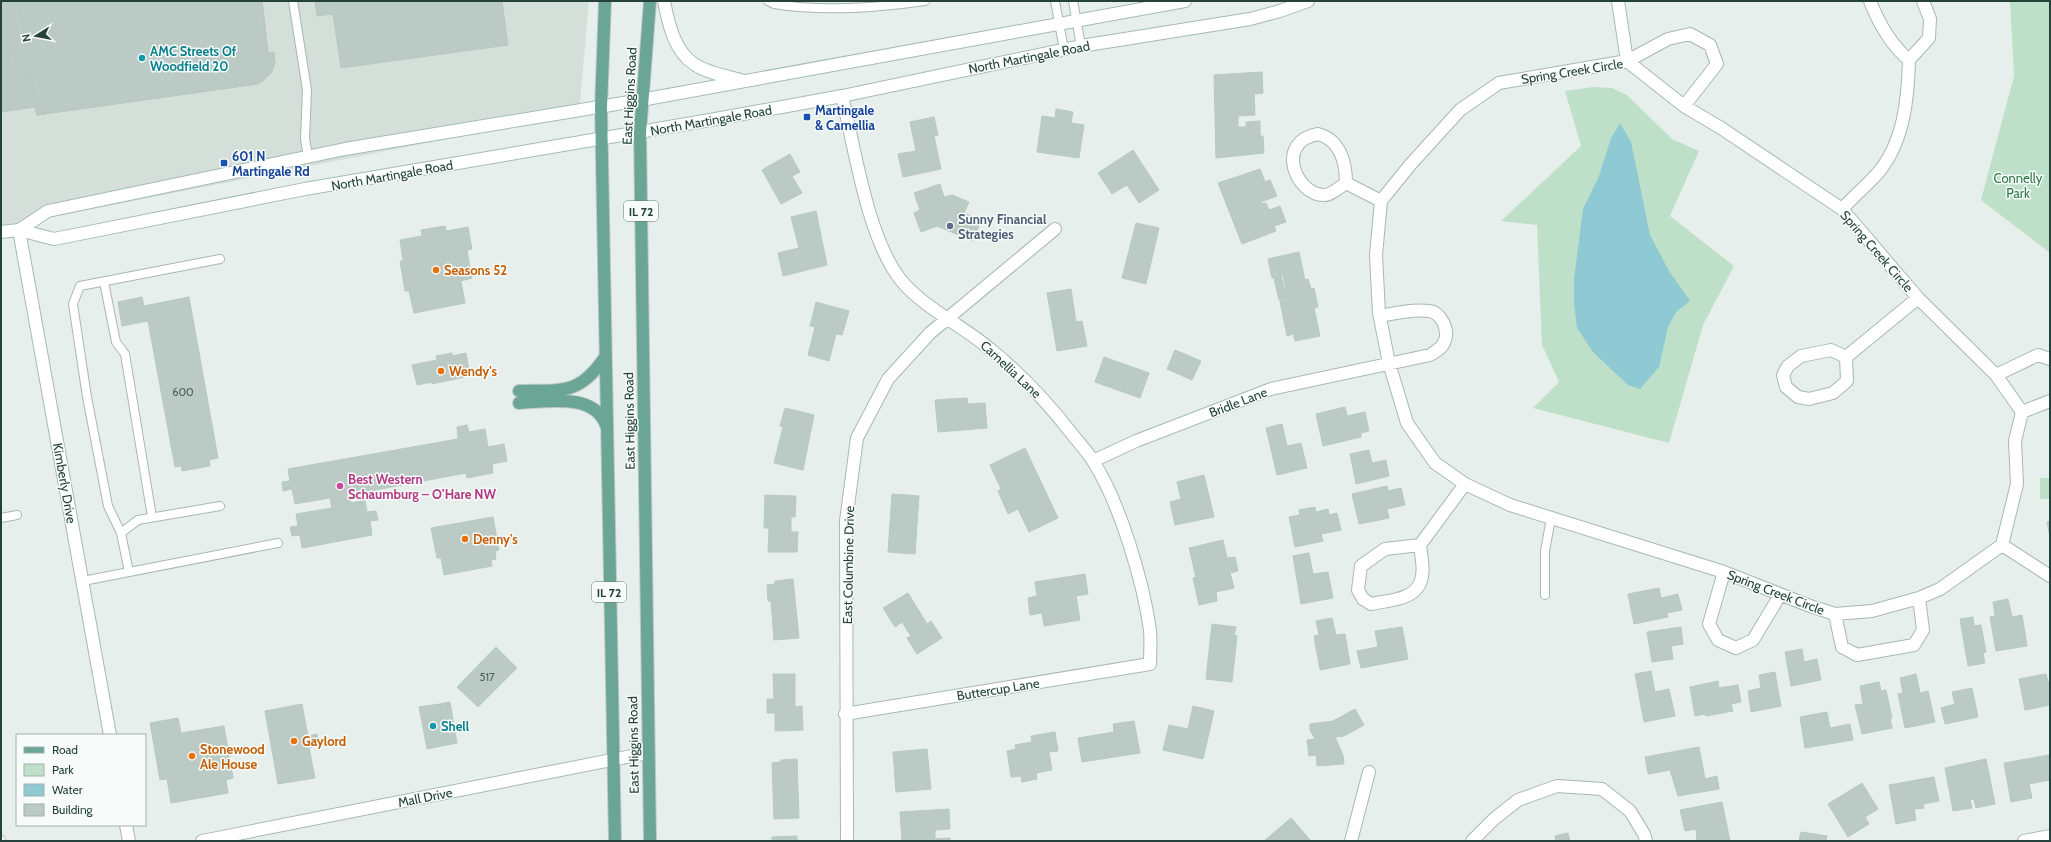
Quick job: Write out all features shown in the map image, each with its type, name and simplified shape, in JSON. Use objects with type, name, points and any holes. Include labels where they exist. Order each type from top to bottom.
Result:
[{"type":"main road","name":"East Higgins Road","points":[[606,1],[601,107],[614,841]]},
{"type":"main road","name":"East Higgins Road","points":[[650,1],[641,100],[640,133],[647,753],[650,841]]},
{"type":"main road","points":[[605,358],[594,374],[571,389],[519,397],[574,401],[592,408],[600,415],[606,425]]},
{"type":"street","points":[[664,1],[668,21],[674,38],[681,50],[694,64],[744,81]]},
{"type":"street","name":"North Martingale Road","points":[[19,230],[48,211],[308,156],[641,100],[1185,1]]},
{"type":"street","name":"North Martingale Road","points":[[1,232],[19,230],[54,239],[305,189],[640,133],[842,96],[1081,46],[1250,19],[1280,12],[1308,1]]},
{"type":"street","points":[[1618,1],[1627,61],[1668,38],[1690,34],[1710,45],[1717,64],[1684,106]]},
{"type":"street","points":[[1870,1],[1877,20],[1896,49],[1909,60]]},
{"type":"street","points":[[1842,209],[1877,174],[1888,159],[1904,115],[1908,91],[1909,60],[1929,38],[1930,19],[1922,1]]},
{"type":"street","name":"Spring Creek Circle","points":[[2002,546],[1940,589],[1919,598],[1872,611],[1835,614],[1780,595],[1724,572],[1510,505],[1464,484],[1435,463],[1407,424],[1389,363],[1380,316],[1376,255],[1381,201],[1410,165],[1460,110],[1499,83],[1627,61],[1684,106],[1721,128],[1842,209],[1918,298],[1996,376],[2022,412]]},
{"type":"street","name":"Camellia Lane","points":[[842,96],[866,201],[886,259],[901,280],[923,300],[947,318],[972,333],[1011,366],[1054,412],[1093,461],[1113,500],[1141,584],[1150,631],[1150,664]]},
{"type":"street","points":[[1318,134],[1328,137],[1336,145],[1346,168],[1346,183],[1324,195],[1310,191],[1297,176],[1293,167],[1293,154],[1296,145],[1309,135],[1318,134]]},
{"type":"street","points":[[1346,183],[1381,201]]},
{"type":"street","name":"East Columbine Drive","points":[[847,841],[845,714],[848,624],[846,521],[858,438],[888,379],[930,333],[1056,229]]},
{"type":"street","name":"Kimberly Drive","points":[[19,230],[110,734]]},
{"type":"street","points":[[1846,357],[1918,298]]},
{"type":"street","name":"Bridle Lane","points":[[1093,461],[1136,441],[1271,389],[1430,355],[1440,349],[1446,340],[1446,328],[1440,317],[1431,311],[1402,312],[1380,316]]},
{"type":"street","points":[[1831,350],[1846,357],[1847,381],[1833,393],[1809,399],[1798,397],[1786,387],[1784,375],[1788,366],[1801,356],[1831,350]]},
{"type":"street","points":[[1996,376],[2038,355],[2050,359]]},
{"type":"street","points":[[2050,401],[2022,412],[2015,442],[2017,484],[2002,546],[2050,576]]},
{"type":"street","points":[[1420,545],[1385,550],[1361,566],[1358,590],[1363,599],[1371,604],[1411,595],[1416,590],[1422,577],[1420,545],[1464,484]]},
{"type":"street","points":[[1724,572],[1709,624],[1718,640],[1736,648],[1753,640],[1780,595]]},
{"type":"street","points":[[1835,614],[1842,647],[1857,655],[1914,645],[1923,630],[1919,598]]},
{"type":"street","name":"Buttercup Lane","points":[[845,714],[1150,664]]},
{"type":"street","name":"Mall Drive","points":[[202,841],[647,753]]},
{"type":"street","points":[[1351,841],[1369,772]]},
{"type":"street","points":[[1472,841],[1494,819],[1518,800],[1557,786],[1602,790],[1630,811],[1644,834],[1646,841]]},
{"type":"street","points":[[126,826],[129,841]]},
{"type":"street","points":[[2024,841],[2050,836]]},
{"type":"lane","points":[[293,1],[307,90],[306,139],[308,156]]},
{"type":"lane","points":[[768,1],[774,4],[794,8],[822,8],[868,7],[925,1]]},
{"type":"lane","points":[[1055,1],[1064,50]]},
{"type":"lane","points":[[1073,1],[1081,46]]},
{"type":"lane","points":[[129,572],[121,533],[108,506],[87,397],[73,304],[80,286],[220,259]]},
{"type":"lane","points":[[104,282],[116,342],[124,354],[152,517]]},
{"type":"lane","points":[[121,533],[138,520],[220,506]]},
{"type":"lane","points":[[1,518],[17,515]]},
{"type":"lane","points":[[1545,595],[1545,551],[1552,518]]},
{"type":"lane","points":[[83,581],[278,543]]},
{"type":"shaded area","points":[[1,1],[589,1],[579,113],[1,227]]},
{"type":"green space","name":"Connelly Park","points":[[2010,1],[2050,1],[2050,253],[1981,200],[2014,76]]},
{"type":"green space","points":[[1593,87],[1612,88],[1627,95],[1672,139],[1699,151],[1670,216],[1734,266],[1703,325],[1669,443],[1533,408],[1559,382],[1542,345],[1537,225],[1501,221],[1581,146],[1565,91]]},
{"type":"green space","points":[[2040,478],[2050,478],[2050,499],[2040,499]]},
{"type":"water","points":[[1620,123],[1631,142],[1650,235],[1669,271],[1690,301],[1676,312],[1668,327],[1659,367],[1640,389],[1628,385],[1593,352],[1577,328],[1574,304],[1574,279],[1583,209],[1599,176],[1611,138]]},
{"type":"building","name":"AMC Streets Of Woodfield 20","points":[[1,1],[262,1],[268,53],[274,52],[275,63],[271,73],[263,81],[257,84],[37,115],[35,107],[1,112]]},
{"type":"building","name":"AMC Streets Of Woodfield 20","points":[[19,1],[262,1],[268,53],[274,52],[275,63],[271,73],[263,81],[257,84],[37,115],[31,74],[12,76],[8,53],[27,50]]},
{"type":"building","points":[[315,1],[502,1],[508,45],[341,68],[333,14],[317,16]]},
{"type":"building","points":[[1262,72],[1263,93],[1254,94],[1255,115],[1238,116],[1238,127],[1246,127],[1246,122],[1260,121],[1260,136],[1263,136],[1264,153],[1216,158],[1214,75]]},
{"type":"building","points":[[1056,109],[1073,112],[1071,123],[1084,125],[1079,158],[1037,152],[1042,116],[1055,118]]},
{"type":"building","points":[[934,117],[938,135],[934,136],[941,169],[903,177],[898,154],[916,151],[910,122]]},
{"type":"building","points":[[1133,150],[1159,190],[1139,203],[1127,185],[1112,194],[1098,173]]},
{"type":"building","points":[[790,154],[800,172],[792,176],[802,193],[781,204],[762,170]]},
{"type":"building","points":[[1260,169],[1265,182],[1270,180],[1277,196],[1261,202],[1262,204],[1266,203],[1269,210],[1280,206],[1286,222],[1274,226],[1276,231],[1242,244],[1218,183]]},
{"type":"building","points":[[940,184],[944,197],[952,195],[969,202],[964,213],[981,221],[973,241],[937,226],[921,232],[914,213],[920,210],[914,193]]},
{"type":"building","points":[[816,211],[827,265],[783,276],[778,253],[799,248],[791,217]]},
{"type":"building","points":[[1136,223],[1159,228],[1146,284],[1122,278]]},
{"type":"building","name":"Seasons 52","points":[[445,226],[446,231],[468,227],[472,249],[467,250],[472,278],[461,281],[465,303],[414,313],[409,291],[405,291],[400,261],[403,261],[400,240],[422,236],[421,230]]},
{"type":"building","points":[[1299,252],[1305,280],[1308,279],[1311,289],[1314,288],[1318,307],[1314,308],[1320,336],[1295,341],[1293,334],[1287,336],[1280,301],[1288,299],[1283,275],[1272,278],[1268,259]]},
{"type":"building","points":[[1281,276],[1287,298],[1279,300],[1274,278]]},
{"type":"building","points":[[1071,289],[1076,322],[1082,321],[1087,346],[1057,351],[1047,293]]},
{"type":"building","points":[[142,297],[144,306],[189,297],[218,458],[209,460],[210,466],[182,471],[181,466],[175,467],[148,321],[122,326],[118,302]]},
{"type":"building","points":[[816,302],[849,311],[842,335],[836,334],[829,361],[808,355],[815,327],[810,326]]},
{"type":"building","points":[[1175,350],[1201,361],[1192,380],[1167,369]]},
{"type":"building","name":"Wendy's","points":[[452,353],[452,356],[466,353],[470,376],[432,384],[432,382],[417,385],[412,365],[437,360],[436,356]]},
{"type":"building","points":[[1104,357],[1149,373],[1140,398],[1095,382]]},
{"type":"building","points":[[967,398],[968,404],[985,403],[987,428],[938,432],[935,400]]},
{"type":"building","points":[[1345,407],[1347,416],[1365,412],[1369,431],[1361,433],[1361,437],[1323,446],[1316,414]]},
{"type":"building","points":[[785,408],[814,415],[803,470],[774,463],[783,427],[780,426]]},
{"type":"building","points":[[1282,424],[1287,446],[1301,443],[1307,468],[1277,475],[1266,428]]},
{"type":"building","name":"Best Western Schaumburg – O’Hare NW","points":[[467,425],[469,432],[485,429],[488,447],[504,444],[507,461],[492,464],[493,473],[467,478],[466,473],[349,495],[351,503],[365,500],[367,512],[376,511],[378,520],[370,521],[372,535],[302,548],[300,535],[292,536],[290,527],[298,526],[296,514],[332,508],[330,498],[295,504],[292,489],[283,491],[282,482],[290,481],[288,469],[458,439],[457,427]]},
{"type":"building","points":[[1025,448],[1058,518],[1029,532],[1018,509],[1008,514],[998,491],[1001,489],[990,465]]},
{"type":"building","points":[[1369,450],[1372,463],[1386,460],[1389,476],[1356,484],[1350,454]]},
{"type":"building","points":[[1204,475],[1214,517],[1175,525],[1170,502],[1181,499],[1177,482]]},
{"type":"building","points":[[1387,486],[1388,491],[1401,488],[1405,505],[1387,509],[1389,518],[1359,524],[1352,494]]},
{"type":"building","points":[[892,494],[919,496],[915,554],[888,552]]},
{"type":"building","points":[[765,495],[796,496],[795,517],[791,517],[791,532],[798,532],[797,552],[768,552],[769,528],[764,528]]},
{"type":"building","points":[[1315,507],[1316,512],[1328,509],[1329,515],[1337,513],[1341,530],[1321,534],[1323,541],[1295,547],[1289,517],[1300,515],[1299,510]]},
{"type":"building","name":"Denny's","points":[[493,517],[499,550],[495,551],[496,559],[491,560],[492,566],[444,575],[441,558],[437,558],[431,528]]},
{"type":"building","points":[[2050,521],[2050,537],[2047,522]]},
{"type":"building","points":[[1223,540],[1227,558],[1235,557],[1238,571],[1230,573],[1234,588],[1216,592],[1217,601],[1199,605],[1193,578],[1196,577],[1189,548]]},
{"type":"building","points":[[1309,553],[1313,574],[1328,572],[1333,598],[1301,604],[1293,556]]},
{"type":"building","points":[[1085,574],[1088,594],[1076,596],[1080,620],[1044,626],[1042,613],[1030,615],[1028,598],[1037,596],[1035,582]]},
{"type":"building","points":[[793,579],[799,638],[774,640],[771,601],[768,601],[767,585],[775,584],[775,581]]},
{"type":"building","points":[[1659,588],[1661,598],[1678,594],[1682,610],[1667,613],[1668,617],[1634,624],[1628,594]]},
{"type":"building","points":[[908,593],[927,624],[931,621],[942,638],[917,654],[907,638],[911,636],[902,622],[895,627],[883,608]]},
{"type":"building","points":[[2008,599],[2012,617],[2022,615],[2027,646],[1996,651],[1990,617],[1995,616],[1993,602]]},
{"type":"building","points":[[1973,617],[1974,626],[1981,625],[1986,652],[1983,653],[1985,663],[1968,666],[1960,619]]},
{"type":"building","points":[[1332,618],[1336,635],[1345,634],[1350,664],[1320,670],[1314,636],[1319,635],[1316,621]]},
{"type":"building","points":[[1212,624],[1236,627],[1234,635],[1237,636],[1232,682],[1206,679]]},
{"type":"building","points":[[1402,627],[1408,659],[1361,668],[1357,651],[1378,647],[1375,631]]},
{"type":"building","points":[[1681,627],[1683,644],[1671,646],[1673,659],[1652,662],[1647,632]]},
{"type":"building","name":"Shell","points":[[496,647],[517,668],[478,707],[457,687]]},
{"type":"building","points":[[1802,649],[1804,662],[1817,659],[1821,680],[1791,686],[1785,652]]},
{"type":"building","points":[[1651,671],[1655,692],[1669,689],[1675,716],[1644,722],[1635,674]]},
{"type":"building","points":[[1775,672],[1781,706],[1751,712],[1748,691],[1761,688],[1759,675]]},
{"type":"building","points":[[773,674],[795,674],[795,707],[802,706],[803,730],[775,731],[775,713],[767,713],[767,699],[774,699]]},
{"type":"building","points":[[1916,674],[1920,693],[1928,691],[1935,722],[1905,728],[1898,694],[1903,693],[1900,678]]},
{"type":"building","points":[[2046,674],[2050,689],[2050,705],[2025,710],[2019,679]]},
{"type":"building","points":[[1718,681],[1719,688],[1738,685],[1741,702],[1731,704],[1733,711],[1706,716],[1705,714],[1695,716],[1690,687]]},
{"type":"building","points":[[1879,682],[1881,691],[1886,690],[1892,718],[1890,718],[1892,728],[1862,734],[1855,705],[1863,704],[1860,686]]},
{"type":"building","points":[[1972,688],[1978,717],[1945,724],[1941,708],[1955,704],[1952,692]]},
{"type":"building","name":"Shell","points":[[450,702],[457,743],[447,745],[440,704]]},
{"type":"building","name":"Gaylord","points":[[302,704],[308,736],[317,734],[319,746],[309,747],[315,778],[278,784],[265,711]]},
{"type":"building","name":"Shell","points":[[440,704],[447,745],[427,749],[419,707]]},
{"type":"building","points":[[1193,706],[1214,711],[1203,759],[1163,750],[1169,725],[1188,729]]},
{"type":"building","points":[[1355,709],[1364,725],[1344,736],[1335,737],[1343,755],[1344,764],[1317,766],[1316,755],[1309,756],[1307,740],[1315,739],[1310,730],[1310,724],[1333,721]]},
{"type":"building","points":[[1827,712],[1830,728],[1850,724],[1853,740],[1805,748],[1800,717]]},
{"type":"building","name":"Stonewood Ale House","points":[[178,718],[181,733],[224,726],[233,778],[226,780],[228,793],[171,803],[167,779],[160,780],[150,723]]},
{"type":"building","points":[[1134,721],[1140,753],[1082,762],[1078,738],[1114,732],[1113,724]]},
{"type":"building","points":[[1055,732],[1058,751],[1049,752],[1052,770],[1036,773],[1037,779],[1022,782],[1021,776],[1011,777],[1007,751],[1016,749],[1015,745],[1032,742],[1031,736]]},
{"type":"building","points":[[1699,747],[1705,779],[1717,776],[1719,789],[1678,796],[1670,770],[1648,774],[1645,757]]},
{"type":"building","points":[[927,749],[931,789],[896,792],[893,752]]},
{"type":"building","points":[[2049,755],[2050,780],[2029,784],[2032,798],[2011,802],[2004,763]]},
{"type":"building","points":[[797,759],[799,818],[774,819],[772,763],[781,762],[781,760]]},
{"type":"building","points":[[1986,759],[1995,804],[1976,808],[1974,799],[1970,800],[1972,808],[1953,811],[1945,768]]},
{"type":"building","points":[[1934,777],[1939,801],[1923,804],[1924,808],[1914,809],[1916,820],[1896,824],[1889,785]]},
{"type":"building","points":[[1862,783],[1878,809],[1865,817],[1869,824],[1848,837],[1828,804]]},
{"type":"building","points":[[1722,802],[1730,841],[1697,841],[1696,829],[1685,831],[1680,810]]},
{"type":"building","points":[[949,809],[950,829],[935,830],[935,839],[950,838],[950,841],[902,841],[900,812]]},
{"type":"building","points":[[1291,818],[1311,841],[1264,841]]},
{"type":"building","points":[[1801,832],[1827,836],[1826,841],[1799,841]]},
{"type":"building","points":[[1568,833],[1570,841],[1556,841],[1555,836]]},
{"type":"building","points":[[797,836],[797,841],[772,841],[772,837]]},
{"type":"place","name":"AMC Streets Of Woodfield 20","points":[[142,58]]},
{"type":"place","name":"Martingale & Camellia","points":[[807,117]]},
{"type":"place","name":"601 N Martingale Rd","points":[[224,163]]},
{"type":"place","name":"Sunny Financial Strategies","points":[[950,226]]},
{"type":"place","name":"Seasons 52","points":[[436,270]]},
{"type":"place","name":"Wendy's","points":[[441,371]]},
{"type":"place","name":"Best Western Schaumburg – O’Hare NW","points":[[340,486]]},
{"type":"place","name":"Denny's","points":[[465,539]]},
{"type":"place","name":"Shell","points":[[433,726]]},
{"type":"place","name":"Gaylord","points":[[294,741]]},
{"type":"place","name":"Stonewood Ale House","points":[[192,756]]}]
